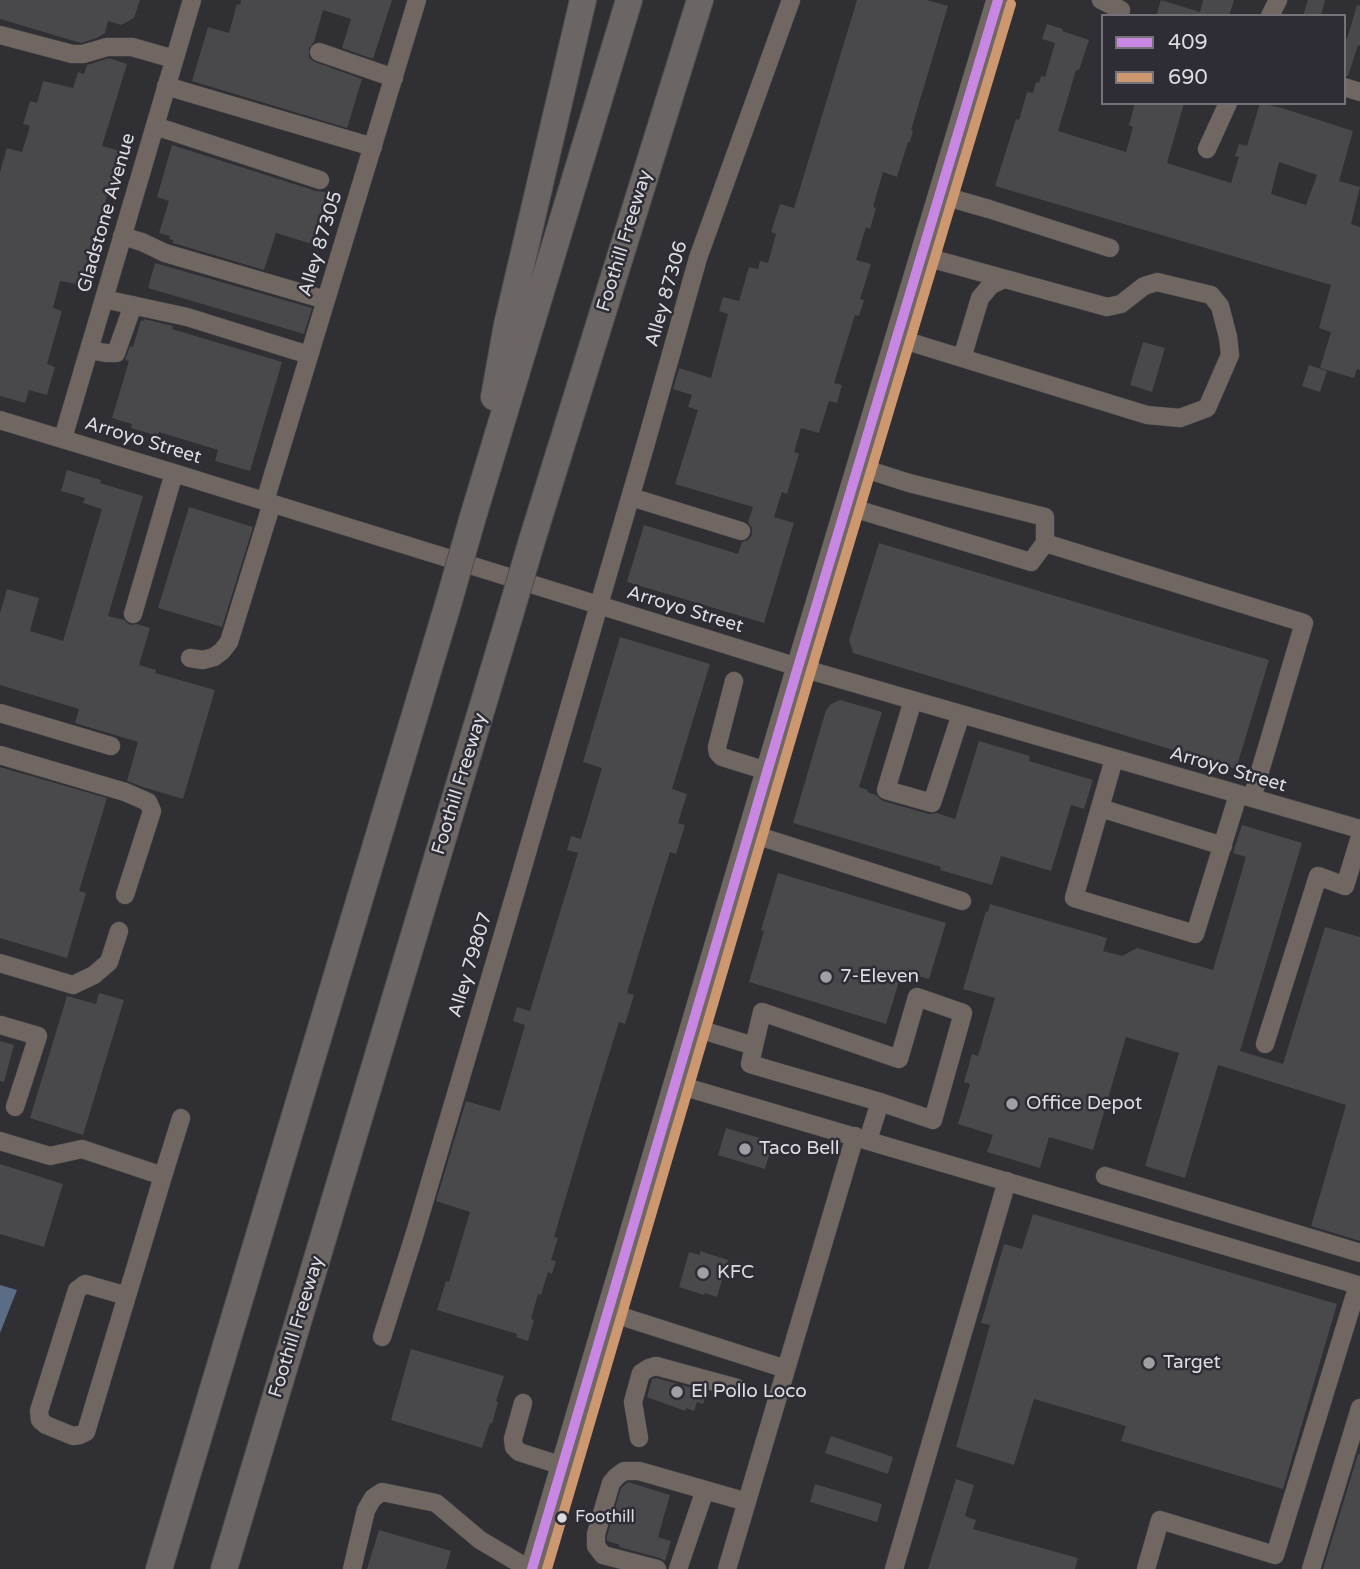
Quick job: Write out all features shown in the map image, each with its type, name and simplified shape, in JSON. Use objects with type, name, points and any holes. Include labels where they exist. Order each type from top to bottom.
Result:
[{"type":"highway","points":[[472,520],[507,325],[583,0]]},
{"type":"highway","points":[[159,1569],[629,0]]},
{"type":"highway","name":"Foothill Freeway","points":[[224,1569],[533,537],[699,0]]},
{"type":"main road","points":[[531,1569],[998,0]]},
{"type":"street","name":"Gladstone Avenue","points":[[63,438],[191,0]]},
{"type":"street","name":"Alley 87305","points":[[190,658],[203,660],[214,657],[229,642],[309,355],[417,0]]},
{"type":"street","name":"Alley 87306","points":[[598,605],[698,258],[791,0]]},
{"type":"street","points":[[1101,0],[1121,10]]},
{"type":"street","points":[[0,35],[72,54],[83,54],[107,47],[132,47],[174,59]]},
{"type":"street","points":[[319,52],[394,78]]},
{"type":"street","points":[[166,86],[373,147]]},
{"type":"street","points":[[1207,149],[1227,105]]},
{"type":"street","points":[[155,126],[320,180]]},
{"type":"street","points":[[940,195],[1110,247]]},
{"type":"street","points":[[122,236],[165,253],[326,300]]},
{"type":"street","points":[[897,338],[1147,415],[1180,418],[1207,408],[1230,355],[1220,306],[1211,295],[1157,282],[1144,286],[1121,304],[1107,307],[922,256]]},
{"type":"street","points":[[962,358],[980,298],[991,285],[1004,279]]},
{"type":"street","points":[[104,299],[187,317],[309,355]]},
{"type":"street","points":[[89,350],[116,353],[133,305]]},
{"type":"street","name":"Arroyo Street","points":[[0,420],[798,667],[1360,829]]},
{"type":"street","points":[[846,506],[1031,562],[1045,543],[1045,517],[909,483],[859,467]]},
{"type":"street","points":[[133,614],[174,473]]},
{"type":"street","points":[[631,496],[741,531]]},
{"type":"street","points":[[1045,543],[1304,623],[1245,796],[1223,846],[1195,934],[1074,898],[1114,759]]},
{"type":"street","name":"Alley 79807","points":[[382,1337],[415,1233],[598,605]]},
{"type":"street","points":[[734,681],[717,747],[718,753],[722,757],[767,771]]},
{"type":"street","points":[[913,700],[886,790],[932,803],[961,714]]},
{"type":"street","points":[[0,713],[111,746]]},
{"type":"street","points":[[0,755],[125,792],[148,802],[152,811],[125,895]]},
{"type":"street","points":[[1100,808],[1223,846]]},
{"type":"street","points":[[749,833],[961,901]]},
{"type":"street","points":[[1265,1044],[1318,876],[1345,886],[1360,836]]},
{"type":"street","points":[[0,963],[73,985],[94,975],[109,962],[119,931]]},
{"type":"street","points":[[917,997],[963,1013],[933,1120],[880,1102],[750,1063],[762,1012],[899,1059],[917,997]]},
{"type":"street","points":[[0,1025],[38,1036],[15,1107]]},
{"type":"street","points":[[692,1027],[754,1046]]},
{"type":"street","points":[[675,1084],[1358,1284],[1275,1555],[1160,1520],[1146,1569]]},
{"type":"street","points":[[727,1569],[786,1368],[862,1138],[880,1102]]},
{"type":"street","points":[[127,1296],[85,1284],[77,1290],[39,1411],[40,1420],[46,1425],[73,1436],[86,1432],[181,1118]]},
{"type":"street","points":[[0,1141],[50,1156],[82,1149],[163,1176]]},
{"type":"street","points":[[1105,1176],[1360,1253]]},
{"type":"street","points":[[894,1569],[1007,1181]]},
{"type":"street","points":[[608,1312],[786,1368]]},
{"type":"street","points":[[639,1438],[634,1402],[641,1373],[649,1368],[656,1366],[737,1388]]},
{"type":"street","points":[[523,1403],[513,1439],[514,1447],[563,1466]]},
{"type":"street","points":[[1311,1569],[1360,1408]]},
{"type":"street","points":[[657,1569],[603,1555],[596,1546],[596,1534],[611,1483],[624,1472],[639,1471],[747,1502]]},
{"type":"street","points":[[678,1569],[705,1490]]},
{"type":"street","points":[[352,1569],[366,1510],[373,1498],[382,1492],[436,1503],[480,1540],[531,1569]]},
{"type":"water","points":[[0,1285],[17,1290],[0,1333]]},
{"type":"building","points":[[0,0],[140,0],[134,18],[121,25],[108,21],[105,33],[81,43],[0,19]]},
{"type":"building","points":[[241,0],[392,0],[373,59],[342,48],[351,19],[323,10],[314,42],[309,48],[309,58],[315,62],[362,79],[347,128],[192,81],[208,27],[229,33],[237,4],[240,5]]},
{"type":"building","points":[[857,0],[927,0],[948,6],[911,130],[910,142],[897,177],[883,172],[870,229],[866,227],[856,260],[871,264],[860,299],[864,300],[859,316],[855,315],[834,383],[842,385],[837,403],[829,401],[819,433],[801,428],[794,452],[799,454],[787,494],[782,492],[774,517],[794,523],[764,623],[627,582],[644,525],[738,554],[742,542],[752,535],[748,522],[753,507],[675,484],[698,410],[688,407],[692,395],[673,389],[679,368],[711,378],[728,314],[719,311],[723,297],[739,301],[749,267],[758,269],[760,261],[768,263],[776,234],[771,232],[780,204],[794,208]]},
{"type":"building","points":[[1161,0],[1200,12],[1203,0],[1234,0],[1230,14],[1157,14]]},
{"type":"building","points":[[1308,0],[1325,0],[1322,14],[1304,14]]},
{"type":"building","points":[[1357,5],[1360,6],[1360,46],[1358,45],[1346,76],[1346,39]]},
{"type":"building","points":[[1047,24],[1089,40],[1079,70],[1076,70],[1058,131],[1126,152],[1133,127],[1129,125],[1134,105],[1183,105],[1167,163],[1231,183],[1239,157],[1235,156],[1239,144],[1247,146],[1259,105],[1282,108],[1353,131],[1339,181],[1360,187],[1351,224],[1360,227],[1360,370],[1357,369],[1354,378],[1320,368],[1331,332],[1319,328],[1331,285],[995,186],[1027,92],[1033,93],[1036,82],[1039,83],[1041,76],[1045,77],[1055,43],[1042,39]],"holes":[[[1279,162],[1317,175],[1306,205],[1271,194]]]},
{"type":"building","points":[[109,58],[127,64],[102,146],[121,151],[81,285],[60,281],[53,308],[62,311],[47,364],[55,367],[47,395],[29,390],[25,403],[0,396],[0,172],[7,148],[22,152],[30,126],[23,124],[30,101],[37,103],[43,81],[73,88],[78,72],[84,74],[87,65]]},
{"type":"building","points":[[172,145],[316,191],[327,192],[312,244],[276,233],[264,270],[173,243],[173,240],[169,239],[170,236],[159,233],[169,201],[157,197]]},
{"type":"building","points":[[155,263],[312,308],[304,334],[148,288]]},
{"type":"building","points":[[141,320],[282,362],[250,471],[215,461],[218,450],[159,432],[158,436],[131,428],[132,424],[112,418],[129,361],[125,360],[130,346],[133,347]]},
{"type":"building","points":[[1143,342],[1165,348],[1152,392],[1130,385]]},
{"type":"building","points":[[1309,365],[1327,371],[1320,392],[1302,386]]},
{"type":"building","points":[[67,470],[143,496],[108,616],[124,620],[130,625],[150,628],[139,665],[156,670],[155,673],[215,690],[183,799],[127,781],[138,742],[75,723],[79,709],[0,685],[0,613],[7,589],[39,598],[30,631],[63,641],[102,509],[83,503],[85,498],[61,491]]},
{"type":"building","points":[[189,507],[253,527],[222,627],[158,608]]},
{"type":"building","points":[[879,543],[1269,660],[1236,769],[853,653],[849,640]]},
{"type":"building","points":[[620,637],[710,664],[672,789],[687,794],[678,823],[685,825],[676,854],[670,852],[650,916],[627,993],[634,995],[625,1024],[619,1022],[584,1136],[554,1237],[558,1238],[551,1260],[556,1261],[552,1274],[548,1272],[541,1295],[538,1294],[528,1341],[516,1337],[517,1334],[437,1310],[446,1281],[449,1282],[470,1212],[436,1201],[466,1101],[500,1111],[525,1025],[513,1021],[517,1007],[530,1011],[578,853],[567,850],[571,836],[581,839],[602,768],[583,762]]},
{"type":"building","points":[[840,700],[882,712],[859,787],[883,801],[955,819],[979,741],[1030,756],[1029,761],[1093,780],[1084,809],[1071,805],[1051,871],[1001,856],[992,885],[793,823],[826,710]]},
{"type":"building","points":[[0,767],[107,798],[79,891],[86,893],[67,958],[0,938]]},
{"type":"building","points":[[1242,825],[1302,843],[1240,1051],[1283,1064],[1325,927],[1360,937],[1360,1241],[1311,1226],[1346,1105],[1218,1065],[1185,1178],[1145,1166],[1179,1053],[1126,1037],[1093,1150],[1049,1137],[1040,1168],[987,1152],[993,1135],[958,1124],[970,1084],[964,1082],[972,1054],[978,1056],[995,998],[963,989],[990,904],[1107,938],[1103,951],[1122,956],[1137,948],[1213,970],[1246,857],[1233,853]]},
{"type":"building","points":[[778,873],[946,923],[929,979],[902,972],[886,1024],[749,982]]},
{"type":"building","points":[[99,993],[124,1000],[83,1135],[30,1118],[67,996],[96,1004]]},
{"type":"building","points":[[0,1041],[14,1045],[4,1082],[0,1081]]},
{"type":"building","name":"Taco Bell","points":[[726,1128],[773,1142],[765,1169],[718,1155]]},
{"type":"building","points":[[0,1164],[63,1184],[44,1247],[0,1234]]},
{"type":"building","name":"Target","points":[[1033,1214],[1337,1304],[1283,1489],[1121,1441],[1126,1426],[1034,1399],[1014,1465],[956,1447],[990,1325],[981,1323],[1004,1244],[1022,1249]]},
{"type":"building","name":"KFC","points":[[700,1251],[728,1260],[717,1297],[679,1287],[689,1252],[700,1255]]},
{"type":"building","points":[[411,1349],[504,1376],[492,1424],[490,1423],[482,1448],[391,1420]]},
{"type":"building","name":"El Pollo Loco","points":[[652,1379],[707,1392],[703,1404],[697,1402],[694,1411],[686,1408],[685,1411],[647,1397]]},
{"type":"building","points":[[831,1436],[893,1457],[888,1474],[825,1453]]},
{"type":"building","points":[[1358,1454],[1360,1569],[1323,1569]]},
{"type":"building","points":[[956,1479],[974,1485],[965,1516],[976,1520],[973,1529],[1078,1558],[1075,1569],[928,1569]]},
{"type":"building","points":[[628,1482],[670,1495],[658,1537],[671,1541],[665,1561],[607,1541],[621,1488]]},
{"type":"building","points":[[815,1484],[882,1504],[877,1522],[810,1502]]},
{"type":"building","points":[[379,1530],[451,1551],[446,1569],[367,1569]]},
{"type":"transit line","name":"409","points":[[532,1569],[998,0]]},
{"type":"transit line","name":"690","points":[[547,1569],[811,671],[1011,4]]},
{"type":"place","name":"7-Eleven","points":[[826,977]]},
{"type":"place","name":"Office Depot","points":[[1012,1104]]},
{"type":"place","name":"Taco Bell","points":[[745,1149]]},
{"type":"place","name":"KFC","points":[[703,1273]]},
{"type":"place","name":"Target","points":[[1149,1363]]},
{"type":"place","name":"El Pollo Loco","points":[[677,1392]]},
{"type":"place","name":"Foothill","points":[[562,1518]]}]
